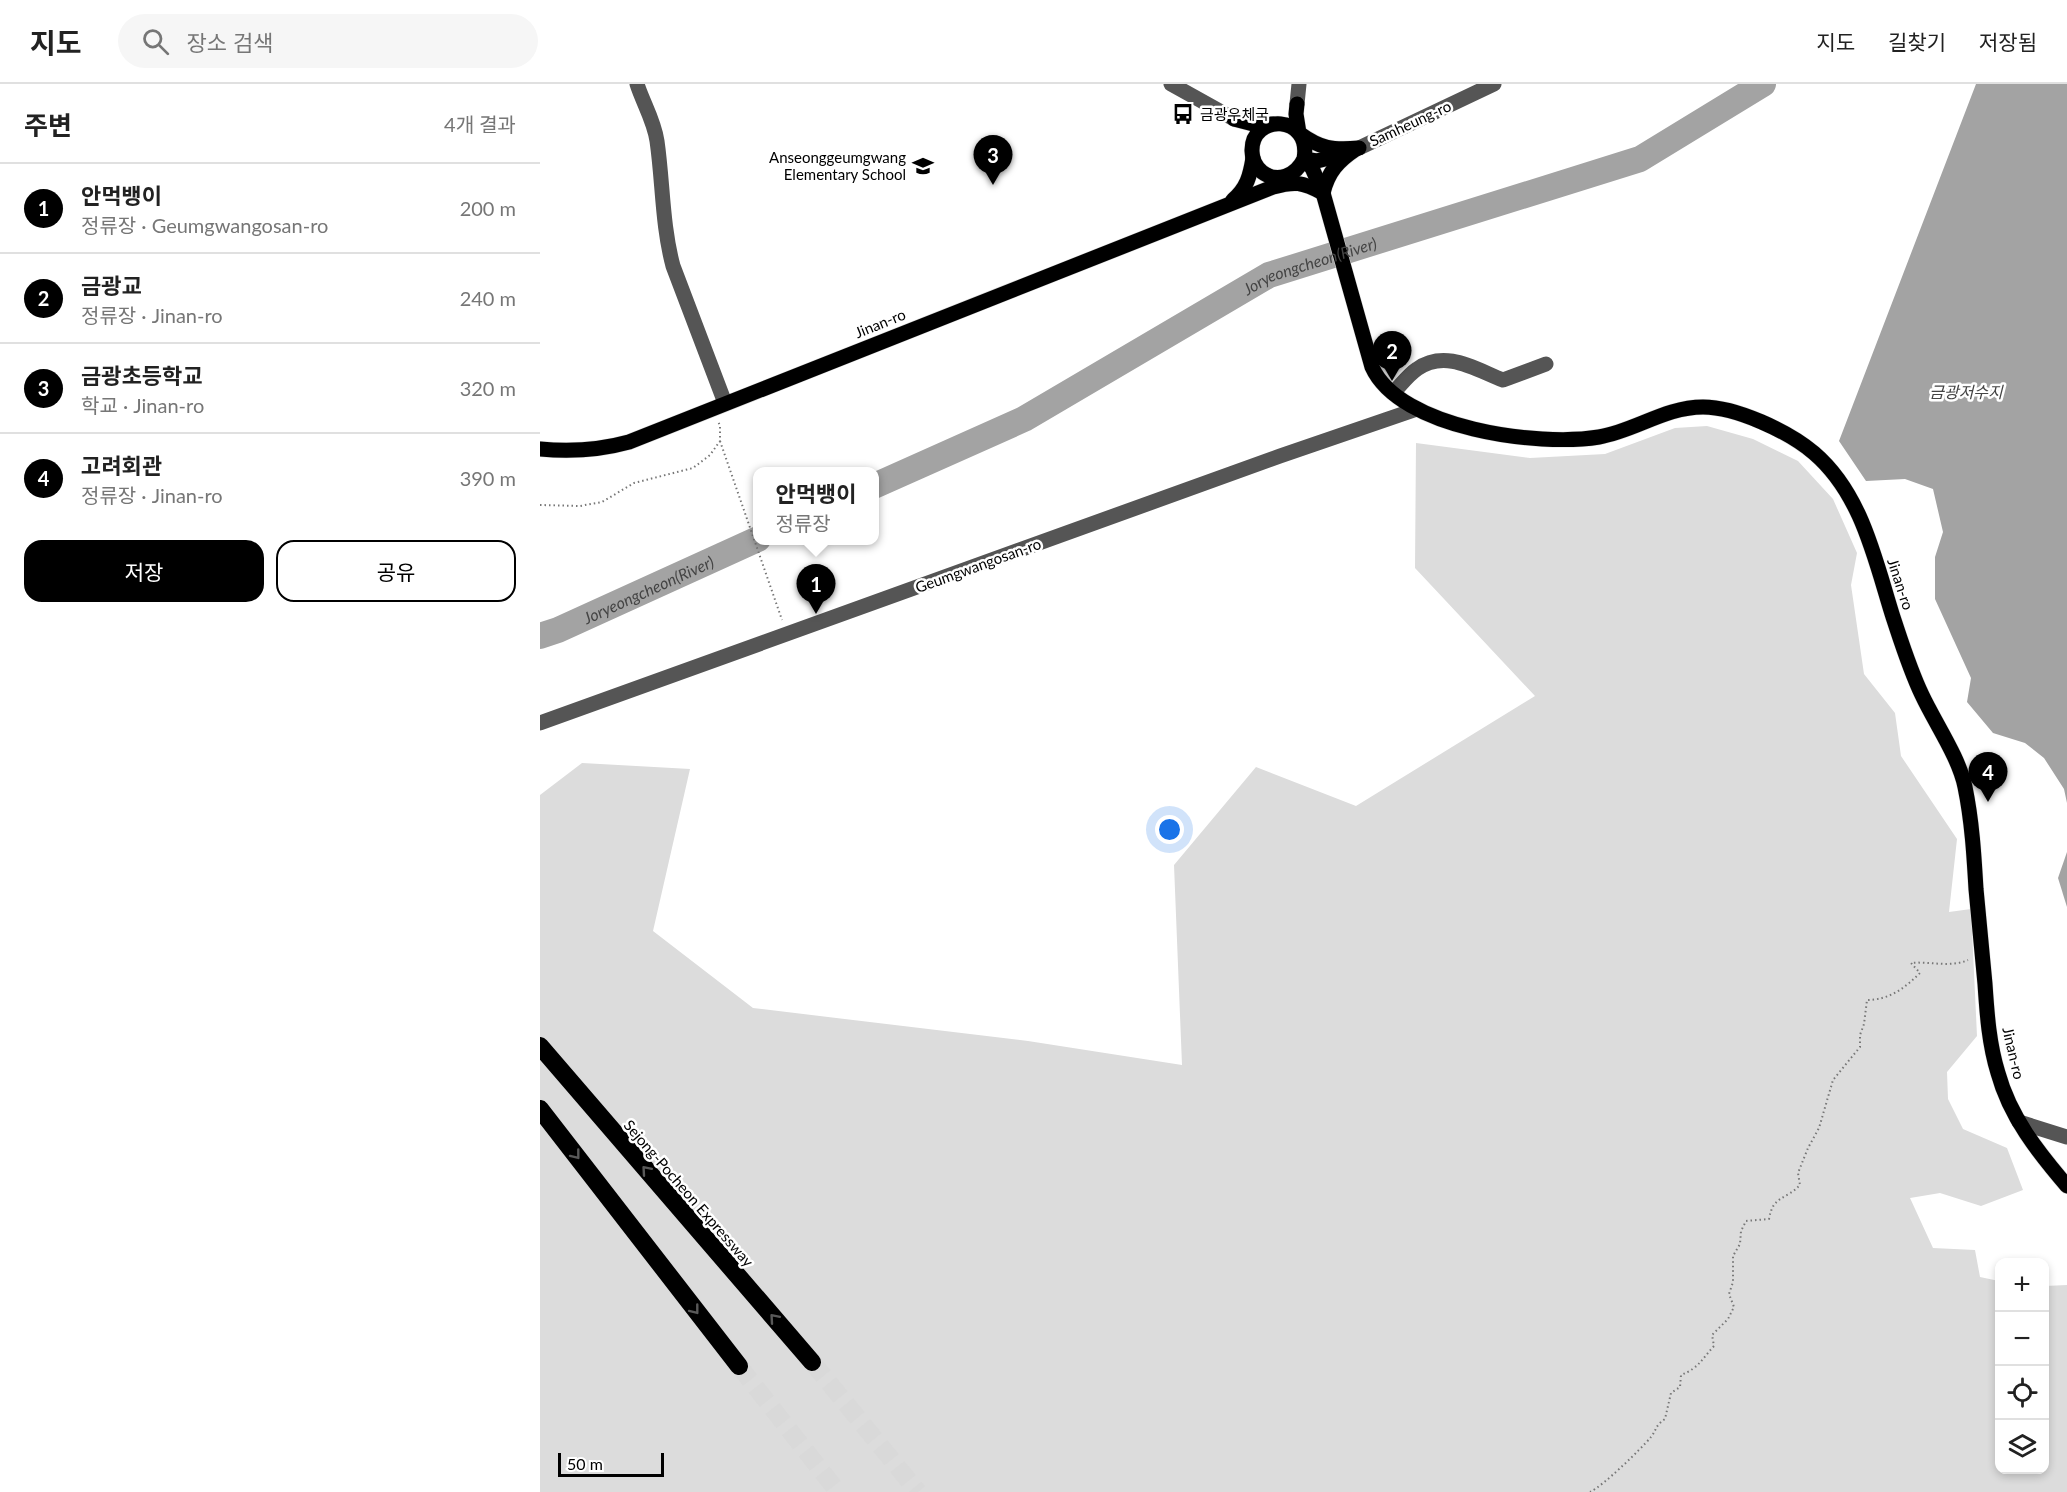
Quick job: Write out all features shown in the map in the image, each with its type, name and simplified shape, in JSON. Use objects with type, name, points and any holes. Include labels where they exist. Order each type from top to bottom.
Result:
[{"type":"highway","name":"Sejong-Pocheon Expressway","points":[[540,1046],[812,1362]]},
{"type":"highway","points":[[540,1109],[739,1366]]},
{"type":"main road","points":[[1229,204],[1247,184],[1253,141],[1258,133],[1265,127],[1287,117],[1298,104]]},
{"type":"main road","points":[[1247,197],[1297,171],[1304,159],[1306,150],[1299,133],[1296,114],[1298,104]]},
{"type":"main road","points":[[1234,119],[1261,126],[1287,125],[1314,144],[1325,148],[1359,148]]},
{"type":"main road","points":[[1234,119],[1246,135],[1261,171],[1274,177],[1303,178],[1323,193]]},
{"type":"main road","points":[[1304,159],[1317,161],[1328,159],[1359,148]]},
{"type":"main road","points":[[1323,193],[1326,181],[1335,165],[1359,148]]},
{"type":"main road","points":[[1304,159],[1312,168],[1323,193]]},
{"type":"main road","points":[[1247,197],[1273,187],[1296,182],[1323,193]]},
{"type":"main road","name":"Jinan-ro","points":[[1323,193],[1377,379],[1417,409],[1446,421],[1480,430],[1512,436],[1573,439],[1602,436],[1683,408],[1706,407],[1727,410],[1785,434],[1812,451],[1846,489],[1867,536],[1907,662],[1965,782],[1973,844],[1988,1024],[1998,1074],[2032,1145],[2067,1186]]},
{"type":"main road","name":"Jinan-ro","points":[[540,448],[582,450],[606,448],[629,442],[1247,197]]},
{"type":"street","points":[[637,84],[653,121],[657,141],[667,243],[719,406]]},
{"type":"street","points":[[1171,84],[1234,119]]},
{"type":"street","points":[[1298,104],[1299,84]]},
{"type":"street","name":"Samheung-ro","points":[[1359,148],[1494,84]]},
{"type":"street","points":[[1393,393],[1417,369],[1442,359],[1451,360],[1503,380],[1546,364]]},
{"type":"street","name":"Geumgwangosan-ro","points":[[540,723],[1280,456],[1417,409]]},
{"type":"street","points":[[2019,1122],[2067,1137]]},
{"type":"path","points":[[719,406],[720,441],[753,538]]},
{"type":"path","points":[[540,505],[580,506],[602,502],[634,483],[693,468],[710,455],[720,441]]},
{"type":"path","points":[[756,545],[784,624]]},
{"type":"path","points":[[1590,1492],[1603,1484],[1652,1436],[1656,1425],[1665,1419],[1671,1393],[1680,1387],[1681,1375],[1700,1364],[1714,1346],[1712,1335],[1728,1319],[1734,1307],[1729,1294],[1733,1282],[1733,1256],[1740,1244],[1741,1230],[1746,1221],[1769,1219],[1771,1208],[1778,1198],[1792,1194],[1800,1185],[1798,1173],[1819,1128],[1833,1080],[1860,1047],[1867,1000],[1881,1000],[1902,990],[1912,982],[1920,973],[1911,963],[1958,964],[1970,960]]},
{"type":"shaded area","points":[[1707,426],[1753,439],[1798,461],[1833,499],[1857,553],[1851,585],[1864,674],[1895,713],[1901,756],[1957,839],[1949,912],[1971,909],[1977,1036],[1947,1072],[1948,1099],[1963,1129],[2007,1148],[2023,1190],[1981,1206],[1940,1193],[1910,1198],[1933,1248],[1975,1250],[1980,1277],[1995,1280],[1995,1474],[2049,1474],[2049,1286],[2067,1285],[2067,1492],[540,1492],[540,795],[582,763],[690,769],[653,931],[753,1008],[1028,1041],[1182,1065],[1174,865],[1256,767],[1356,806],[1535,696],[1415,568],[1416,443],[1530,458],[1605,454],[1675,428]]},
{"type":"water","name":"금광저수지","points":[[1976,84],[2067,84],[2067,803],[2064,789],[2044,758],[2025,743],[1993,733],[1967,702],[1971,678],[1935,599],[1935,557],[1943,532],[1933,489],[1905,479],[1866,481],[1839,441]]},
{"type":"water","points":[[2067,852],[2067,907],[2058,878]]},
{"type":"waterway","name":"Joryeongcheon(River)","points":[[879,484],[1024,419],[1269,275],[1640,159],[1763,84]]},
{"type":"waterway","name":"Joryeongcheon(River)","points":[[540,636],[558,630],[753,541]]},
{"type":"tunnel","points":[[812,1362],[918,1492]]},
{"type":"tunnel","points":[[739,1366],[838,1492]]},
{"type":"place","name":"금광우체국","points":[[1183,114]]},
{"type":"place","name":"Anseonggeumgwang Elementary School","points":[[923,166]]},
{"type":"place","name":"금광초등학교","points":[[993,185]]},
{"type":"place","name":"금광교","points":[[1392,381]]},
{"type":"place","name":"안먹뱅이","points":[[816,614]]},
{"type":"place","name":"고려회관","points":[[1988,802]]}]
